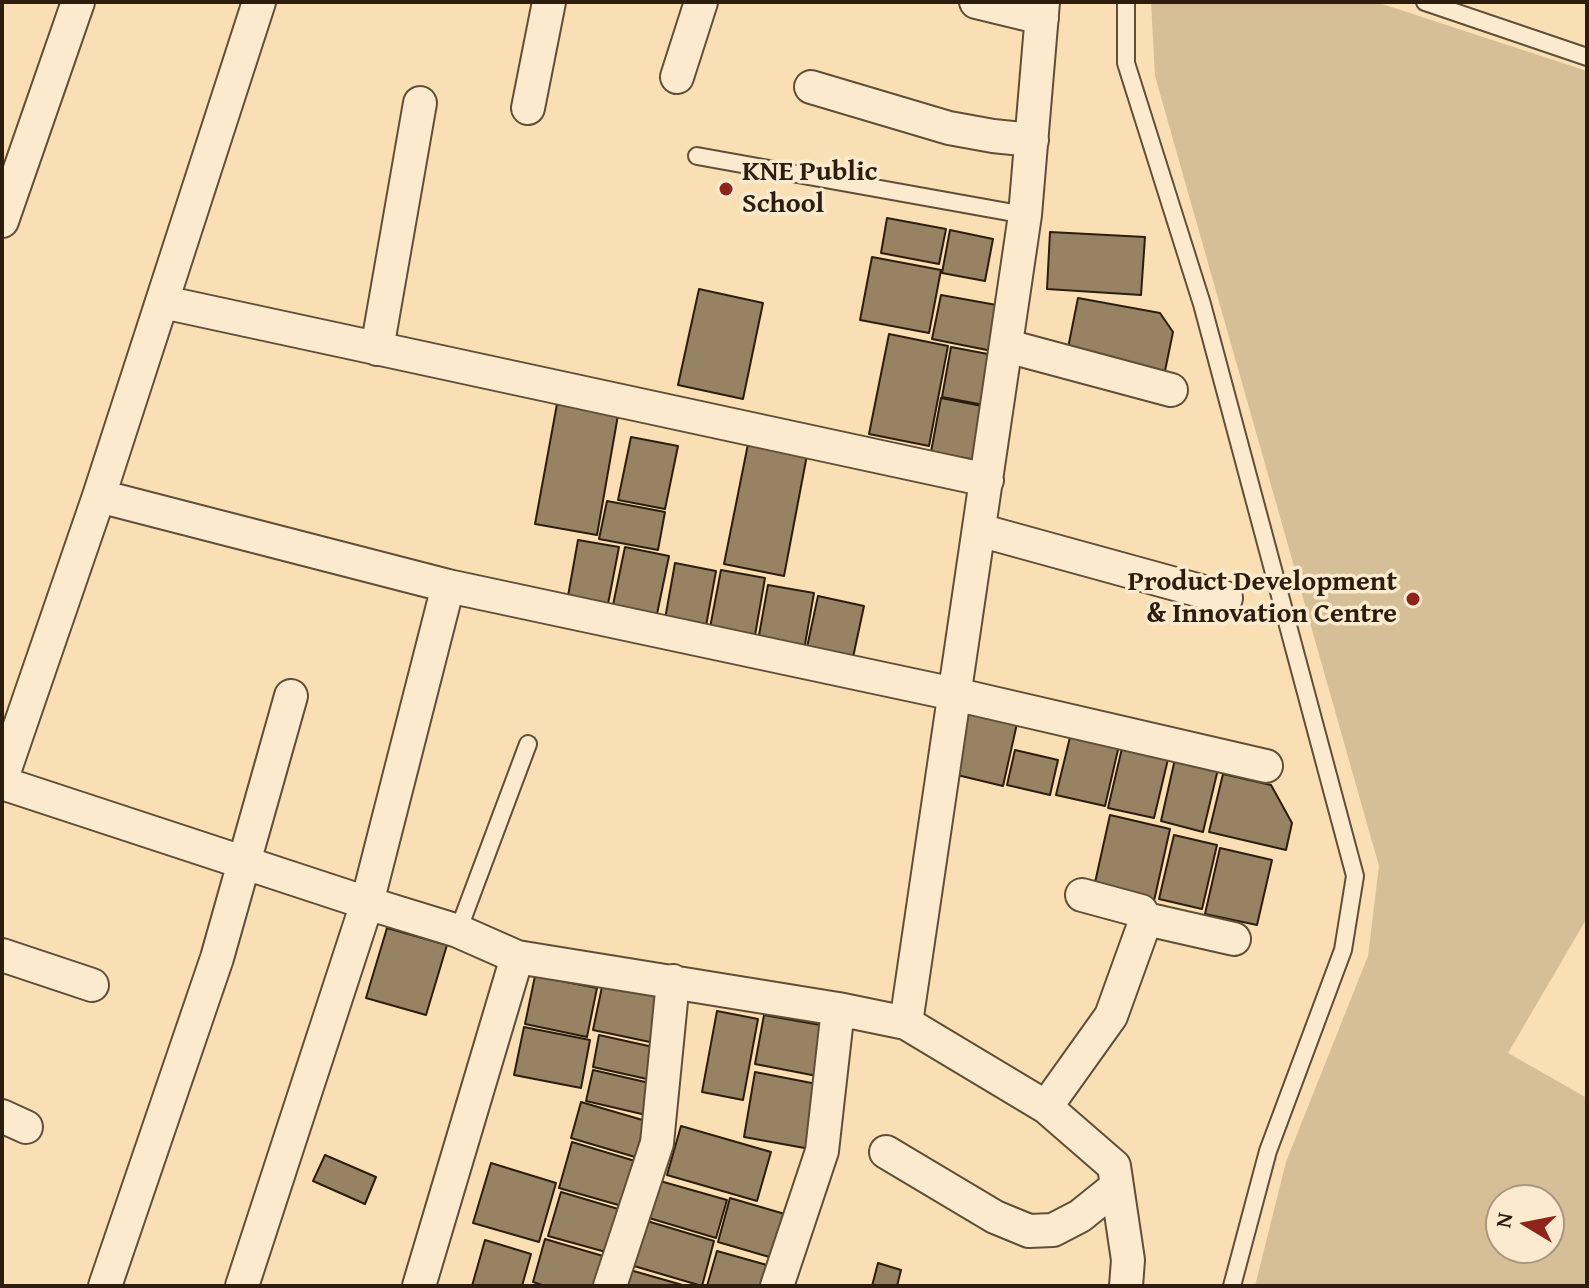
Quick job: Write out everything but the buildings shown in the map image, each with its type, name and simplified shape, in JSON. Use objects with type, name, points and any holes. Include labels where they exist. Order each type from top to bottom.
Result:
[{"type":"street","points":[[2,221],[78,2]]},
{"type":"street","points":[[259,2],[99,496],[2,780],[245,863],[458,931],[517,957],[673,981],[906,1023],[1046,1107],[1114,1166],[1128,1260],[1126,1286]]},
{"type":"street","points":[[528,108],[549,2]]},
{"type":"street","points":[[677,77],[701,2]]},
{"type":"street","points":[[906,1023],[1025,215],[1043,10],[976,2]]},
{"type":"street","points":[[811,87],[949,128],[1032,140]]},
{"type":"street","points":[[377,349],[420,103]]},
{"type":"street","points":[[163,302],[987,480]]},
{"type":"street","points":[[1007,346],[1171,390]]},
{"type":"street","points":[[99,496],[448,586],[954,694],[1266,766]]},
{"type":"street","points":[[979,530],[1226,598]]},
{"type":"street","points":[[242,1286],[367,903],[448,586]]},
{"type":"street","points":[[105,1286],[217,958],[291,696]]},
{"type":"street","points":[[1082,895],[1141,911],[1146,919],[1234,939]]},
{"type":"street","points":[[1046,1107],[1111,1016],[1146,919]]},
{"type":"street","points":[[2,955],[92,985]]},
{"type":"street","points":[[419,1286],[517,957]]},
{"type":"street","points":[[610,1286],[657,1143],[673,981]]},
{"type":"street","points":[[777,1286],[822,1151],[838,1009]]},
{"type":"street","points":[[886,1152],[995,1217],[1029,1231],[1053,1230],[1080,1216],[1116,1187]]},
{"type":"lane","points":[[1126,2],[1126,63],[1202,304],[1355,876],[1343,950],[1268,1151],[1232,1286]]},
{"type":"lane","points":[[1425,2],[1587,57]]},
{"type":"lane","points":[[697,156],[1025,215]]},
{"type":"lane","points":[[458,931],[528,744]]},
{"type":"shaded area","name":"Product Development & Innovation Centre","points":[[1151,2],[1376,2],[1587,71],[1587,918],[1508,1053],[1587,1098],[1587,1286],[1255,1286],[1286,1162],[1368,956],[1379,866],[1155,76]]},
{"type":"place","name":"KNE Public School","points":[[726,189]]},
{"type":"place","name":"Product Development & Innovation Centre","points":[[1413,599]]}]
